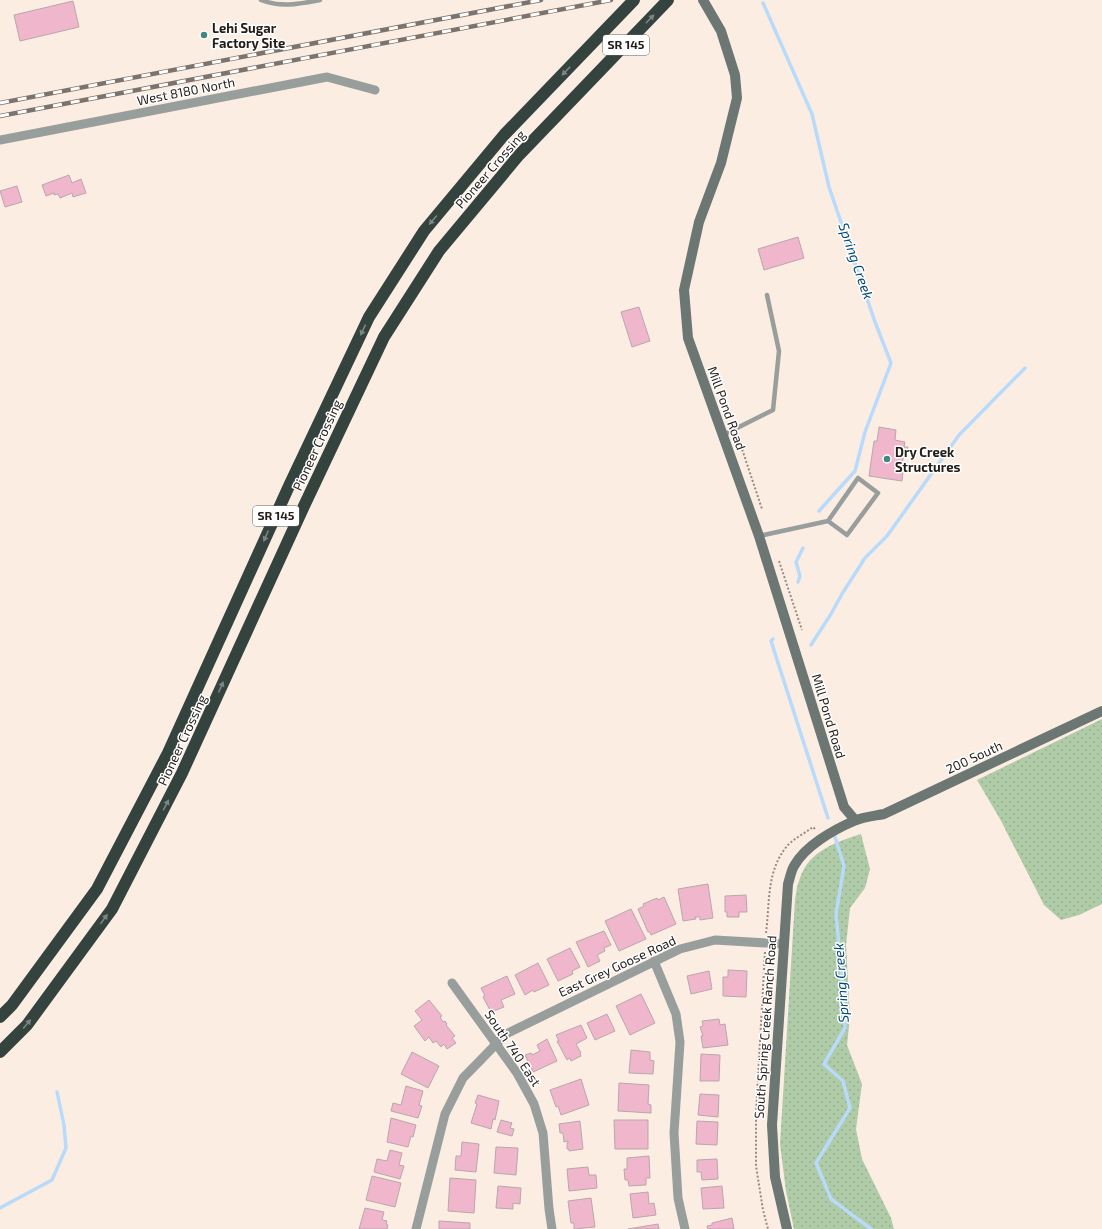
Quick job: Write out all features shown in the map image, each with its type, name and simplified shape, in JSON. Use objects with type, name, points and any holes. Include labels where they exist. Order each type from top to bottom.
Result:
[{"type":"highway","name":"Pioneer Crossing","points":[[0,1017],[12,1005],[97,889],[168,753],[289,486],[369,317],[424,231],[504,135],[634,0]]},
{"type":"highway","name":"Pioneer Crossing","points":[[0,1052],[27,1025],[112,909],[182,773],[304,506],[384,337],[439,251],[519,155],[668,0]]},
{"type":"street","name":"Mill Pond Road","points":[[704,1],[721,31],[728,50],[736,75],[737,98],[721,164],[699,222],[684,290],[688,338],[759,536],[844,807],[855,820]]},
{"type":"street","name":"West 8180 North","points":[[0,140],[327,77],[375,90]]},
{"type":"street","name":"200 South","points":[[823,838],[855,820],[884,814],[1102,711]]},
{"type":"street","name":"South Spring Creek Ranch Road","points":[[787,1229],[775,1177],[772,1125],[788,884],[793,867],[809,849],[823,838]]},
{"type":"street","name":"East Grey Goose Road","points":[[416,1229],[445,1114],[463,1078],[506,1034],[654,961],[680,950],[715,940],[783,944]]},
{"type":"street","points":[[654,961],[676,1014],[680,1042],[674,1133],[678,1198],[685,1229]]},
{"type":"street","name":"South 740 East","points":[[452,983],[517,1073],[534,1104],[543,1133],[549,1210],[552,1229]]},
{"type":"lane","points":[[261,0],[277,5],[320,0]]},
{"type":"lane","points":[[722,435],[773,410],[779,351],[767,294]]},
{"type":"lane","points":[[759,536],[828,521],[858,478],[878,493],[847,535],[828,521]]},
{"type":"path","points":[[765,958],[756,1113],[756,1166],[763,1210],[768,1229]]},
{"type":"green space","points":[[1102,719],[1102,904],[1079,915],[1061,920],[1044,905],[1000,819],[977,780]]},
{"type":"green space","points":[[861,834],[870,869],[865,888],[850,908],[846,945],[850,1017],[847,1045],[862,1084],[856,1129],[862,1159],[891,1218],[894,1229],[794,1229],[786,1191],[780,1144],[796,892],[804,869],[817,854],[833,844]]},
{"type":"building","points":[[73,1],[79,27],[20,41],[14,15]]},
{"type":"building","points":[[69,175],[72,183],[81,179],[86,193],[73,197],[72,193],[60,198],[58,194],[54,195],[54,193],[46,196],[42,185]]},
{"type":"building","points":[[17,186],[22,202],[5,207],[0,191]]},
{"type":"building","points":[[798,237],[804,258],[764,270],[758,249]]},
{"type":"building","points":[[639,307],[650,341],[632,347],[621,312]]},
{"type":"building","name":"Dry Creek Structures","points":[[879,427],[896,430],[895,440],[905,442],[904,447],[908,447],[907,454],[904,453],[901,471],[903,471],[902,481],[869,476],[874,441],[877,441]]},
{"type":"building","points":[[708,884],[713,918],[700,920],[700,917],[695,917],[696,919],[683,921],[678,889]]},
{"type":"building","points":[[746,895],[747,912],[739,912],[739,917],[727,917],[727,912],[725,912],[725,896]]},
{"type":"building","points":[[664,897],[676,924],[651,935],[650,932],[648,932],[638,909],[644,906],[643,904],[657,898],[658,900]]},
{"type":"building","points":[[631,909],[646,939],[619,951],[605,921]]},
{"type":"building","points":[[604,931],[611,945],[604,948],[605,951],[597,955],[600,961],[588,967],[576,942]]},
{"type":"building","points":[[570,948],[580,967],[572,971],[573,974],[558,981],[547,959]]},
{"type":"building","points":[[538,963],[549,985],[534,992],[533,990],[525,995],[515,975]]},
{"type":"building","points":[[728,970],[747,971],[746,997],[723,996],[723,977],[728,977]]},
{"type":"building","points":[[709,971],[712,989],[691,994],[687,976]]},
{"type":"building","points":[[507,976],[515,994],[501,1000],[504,1007],[491,1012],[483,997],[485,996],[481,988]]},
{"type":"building","points":[[641,994],[655,1023],[630,1035],[616,1006]]},
{"type":"building","points":[[429,1000],[442,1016],[440,1017],[443,1022],[445,1021],[447,1024],[446,1025],[455,1036],[452,1038],[456,1043],[447,1049],[444,1044],[441,1047],[436,1041],[433,1043],[429,1037],[425,1041],[414,1026],[422,1020],[415,1011]]},
{"type":"building","points":[[607,1014],[615,1031],[595,1040],[587,1023]]},
{"type":"building","points":[[719,1019],[720,1025],[725,1024],[728,1045],[703,1048],[701,1036],[703,1036],[700,1027],[703,1026],[702,1021]]},
{"type":"building","points":[[581,1025],[587,1038],[576,1044],[581,1056],[571,1061],[570,1058],[567,1060],[557,1041],[559,1041],[556,1035]]},
{"type":"building","points":[[547,1039],[557,1061],[533,1072],[525,1055],[531,1053],[532,1055],[540,1051],[537,1045]]},
{"type":"building","points":[[631,1050],[650,1052],[650,1060],[654,1061],[653,1074],[629,1073]]},
{"type":"building","points":[[412,1052],[439,1066],[428,1088],[401,1074]]},
{"type":"building","points":[[701,1054],[720,1055],[719,1081],[700,1081]]},
{"type":"building","points":[[581,1079],[589,1105],[561,1115],[558,1106],[556,1107],[550,1090]]},
{"type":"building","points":[[619,1083],[649,1085],[648,1104],[651,1105],[651,1113],[618,1111]]},
{"type":"building","points":[[406,1086],[423,1091],[419,1105],[422,1106],[418,1118],[391,1111],[393,1103],[401,1105]]},
{"type":"building","points":[[700,1094],[719,1095],[718,1117],[698,1115]]},
{"type":"building","points":[[478,1095],[499,1101],[495,1120],[493,1119],[491,1129],[471,1123],[477,1104],[475,1103]]},
{"type":"building","points":[[391,1118],[416,1125],[413,1137],[411,1136],[408,1147],[387,1142]]},
{"type":"building","points":[[501,1120],[512,1123],[510,1128],[514,1129],[512,1136],[497,1132]]},
{"type":"building","points":[[614,1120],[648,1120],[648,1149],[615,1149]]},
{"type":"building","points":[[580,1121],[583,1149],[569,1151],[569,1149],[567,1149],[568,1141],[564,1142],[563,1133],[560,1133],[559,1124]]},
{"type":"building","points":[[697,1121],[718,1122],[717,1145],[696,1144]]},
{"type":"building","points":[[462,1142],[479,1144],[476,1172],[455,1170],[456,1156],[461,1156]]},
{"type":"building","points":[[496,1147],[518,1148],[516,1175],[494,1173]]},
{"type":"building","points":[[390,1150],[402,1153],[399,1165],[404,1166],[400,1179],[374,1172],[377,1159],[387,1161]]},
{"type":"building","points":[[649,1156],[650,1178],[646,1178],[646,1185],[629,1186],[628,1180],[625,1180],[624,1169],[627,1169],[627,1158]]},
{"type":"building","points":[[717,1159],[718,1179],[702,1180],[701,1172],[697,1172],[697,1160]]},
{"type":"building","points":[[588,1167],[589,1175],[596,1175],[597,1188],[569,1191],[567,1169]]},
{"type":"building","points":[[372,1176],[401,1183],[395,1207],[366,1200]]},
{"type":"building","points":[[450,1178],[476,1180],[474,1213],[448,1211]]},
{"type":"building","points":[[498,1186],[521,1188],[520,1204],[513,1203],[513,1209],[496,1208]]},
{"type":"building","points":[[722,1186],[724,1208],[703,1209],[701,1188]]},
{"type":"building","points":[[648,1192],[649,1204],[654,1203],[656,1215],[633,1218],[630,1194]]},
{"type":"building","points":[[591,1198],[595,1227],[574,1229],[574,1223],[571,1223],[568,1201]]},
{"type":"building","points":[[365,1208],[384,1212],[382,1220],[387,1221],[387,1229],[359,1229]]},
{"type":"building","points":[[732,1218],[734,1229],[708,1229],[707,1226],[712,1225],[712,1223]]},
{"type":"building","points":[[439,1221],[470,1223],[470,1229],[439,1229]]},
{"type":"building","points":[[658,1224],[659,1229],[628,1229]]},
{"type":"waterway","name":"Spring Creek","points":[[763,3],[812,114],[829,187],[875,322],[891,363],[865,432],[855,471],[819,511]]},
{"type":"waterway","points":[[811,645],[865,558],[887,536],[959,435],[1025,368]]},
{"type":"waterway","name":"Spring Creek","points":[[798,582],[800,576],[796,562],[803,548]]},
{"type":"waterway","name":"Spring Creek","points":[[773,639],[771,641],[828,818]]},
{"type":"waterway","name":"Spring Creek","points":[[835,837],[844,866],[836,914],[845,1028],[824,1064],[843,1081],[850,1108],[816,1163],[831,1199],[871,1229]]},
{"type":"waterway","points":[[0,1208],[52,1180],[66,1148],[64,1125],[57,1092]]},
{"type":"railway","points":[[0,103],[541,0]]},
{"type":"railway","points":[[0,116],[611,0]]},
{"type":"place","name":"Lehi Sugar Factory Site","points":[[204,35]]},
{"type":"place","name":"Dry Creek Structures","points":[[887,459]]}]
